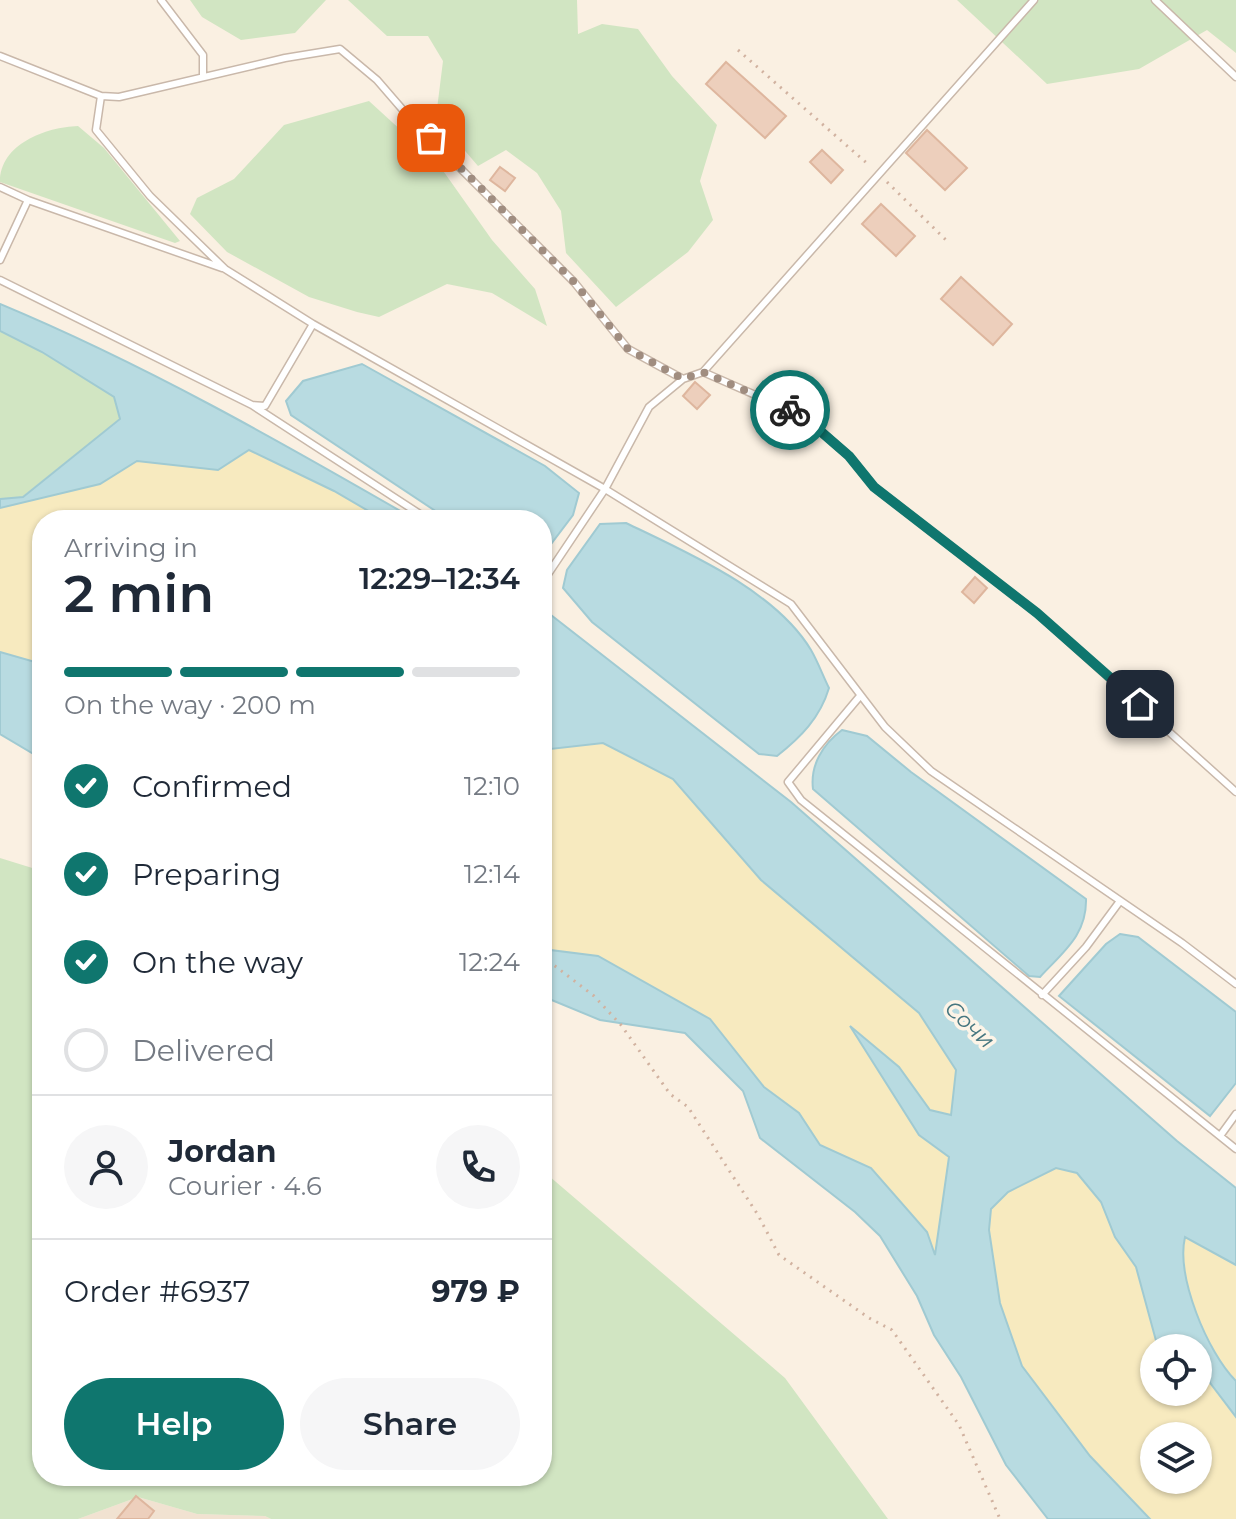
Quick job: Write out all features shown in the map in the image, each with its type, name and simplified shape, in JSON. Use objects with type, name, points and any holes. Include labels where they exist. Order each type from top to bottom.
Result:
[{"type":"lane","points":[[161,0],[203,55],[203,77]]},
{"type":"lane","points":[[552,568],[605,489],[649,407],[683,379],[703,372],[1034,0]]},
{"type":"lane","points":[[1155,0],[1236,77]]},
{"type":"lane","points":[[0,56],[101,96],[119,97],[340,49],[377,80],[409,117],[574,282],[628,349],[683,379]]},
{"type":"lane","points":[[101,96],[96,130],[150,196],[225,269],[313,324],[605,489],[791,604],[885,727],[931,771],[1236,984]]},
{"type":"lane","points":[[0,187],[28,200],[225,269]]},
{"type":"lane","points":[[0,260],[28,200]]},
{"type":"lane","points":[[0,280],[252,405],[414,510]]},
{"type":"lane","points":[[252,405],[265,406],[313,324]]},
{"type":"lane","points":[[703,372],[803,416],[849,456],[874,487],[1037,613],[1236,792]]},
{"type":"lane","points":[[860,696],[788,782],[801,800],[1236,1149]]},
{"type":"lane","points":[[1042,995],[1086,947],[1120,901]]},
{"type":"lane","points":[[1220,1136],[1236,1114]]},
{"type":"path","points":[[738,50],[879,175],[948,242]]},
{"type":"path","points":[[552,964],[594,996],[621,1025],[670,1094],[688,1107],[758,1215],[779,1255],[869,1318],[892,1330],[959,1425],[1000,1519]]},
{"type":"shaded area","points":[[138,1497],[197,1514],[265,1516],[271,1519],[78,1519]]},
{"type":"green space","points":[[190,0],[326,0],[295,33],[241,40],[202,17]]},
{"type":"green space","points":[[348,0],[577,0],[578,34],[602,24],[638,29],[672,76],[717,125],[700,181],[713,220],[688,252],[616,307],[566,253],[561,211],[537,173],[506,150],[478,166],[436,117],[443,61],[428,36],[387,36]]},
{"type":"green space","points":[[957,0],[1236,0],[1236,53],[1207,30],[1139,69],[1047,84]]},
{"type":"green space","points":[[369,101],[439,165],[492,240],[535,289],[547,326],[492,293],[447,284],[379,317],[309,297],[227,252],[190,214],[197,198],[234,179],[284,125]]},
{"type":"green space","points":[[78,126],[104,148],[180,241],[175,243],[0,182],[8,157],[27,140],[52,130]]},
{"type":"green space","points":[[0,331],[42,352],[114,397],[120,419],[22,497],[0,499]]},
{"type":"green space","points":[[0,858],[32,868],[32,1486],[552,1486],[552,1179],[785,1378],[888,1519],[271,1519],[265,1516],[197,1514],[138,1497],[78,1519],[0,1519]]},
{"type":"sand","points":[[249,450],[367,510],[32,510],[32,661],[0,652],[0,508],[100,484],[137,460],[218,470]]},
{"type":"sand","points":[[603,743],[673,779],[761,880],[919,1013],[957,1070],[951,1116],[929,1110],[899,1067],[852,1029],[919,1135],[949,1157],[935,1257],[871,1168],[820,1145],[799,1113],[764,1087],[710,1019],[598,956],[552,950],[552,749]]},
{"type":"sand","points":[[1056,1168],[1077,1173],[1101,1202],[1115,1237],[1136,1267],[1154,1334],[1140,1334],[1140,1406],[1212,1406],[1212,1385],[1236,1417],[1236,1519],[1150,1519],[1090,1456],[1022,1366],[1000,1303],[989,1230],[991,1209],[1008,1192]]},
{"type":"sand","points":[[1185,1236],[1236,1265],[1236,1381],[1213,1351],[1212,1334],[1204,1333],[1189,1293]]},
{"type":"water","points":[[0,304],[159,378],[398,510],[367,510],[249,450],[218,470],[137,461],[100,484],[0,508],[0,499],[23,497],[120,419],[114,397],[42,352],[0,331]]},
{"type":"water","points":[[362,364],[545,466],[579,493],[573,515],[552,543],[552,510],[434,510],[291,415],[286,401],[303,381]]},
{"type":"water","points":[[626,523],[701,560],[752,591],[795,629],[811,650],[829,688],[809,726],[777,756],[759,754],[592,622],[563,588],[567,570],[600,524]]},
{"type":"water","name":"Сочи","points":[[552,616],[791,802],[1177,1141],[1236,1188],[1236,1265],[1185,1237],[1185,1272],[1196,1313],[1206,1334],[1154,1334],[1136,1267],[1115,1237],[1101,1202],[1077,1173],[1056,1168],[1008,1192],[991,1209],[989,1230],[1000,1303],[1022,1366],[1090,1456],[1150,1519],[1048,1519],[1006,1465],[961,1377],[934,1335],[917,1296],[880,1236],[855,1212],[760,1138],[743,1091],[685,1033],[600,1020],[552,1000],[552,950],[598,956],[710,1019],[764,1087],[799,1113],[820,1145],[871,1168],[927,1232],[935,1255],[949,1157],[919,1135],[850,1026],[899,1067],[930,1110],[951,1115],[956,1070],[919,1013],[761,880],[673,779],[603,743],[552,749]]},
{"type":"water","points":[[0,652],[32,661],[32,753],[0,734]]},
{"type":"water","points":[[842,730],[867,736],[911,772],[1086,899],[1078,933],[1040,977],[1029,976],[813,789],[819,756]]},
{"type":"water","points":[[1120,934],[1138,937],[1236,1012],[1236,1083],[1210,1116],[1059,996],[1106,944]]},
{"type":"water","points":[[1212,1346],[1236,1381],[1236,1417],[1212,1385]]},
{"type":"building","points":[[726,62],[786,116],[765,138],[706,84]]},
{"type":"building","points":[[927,130],[967,168],[945,190],[906,153]]},
{"type":"building","points":[[822,150],[843,170],[831,183],[810,162]]},
{"type":"building","points":[[500,167],[515,178],[505,191],[490,180]]},
{"type":"building","points":[[881,204],[915,236],[896,256],[862,224]]},
{"type":"building","points":[[961,277],[1012,324],[993,345],[941,299]]},
{"type":"building","points":[[695,382],[710,395],[697,409],[683,396]]},
{"type":"building","points":[[975,577],[987,588],[974,603],[962,592]]},
{"type":"building","points":[[136,1496],[154,1511],[148,1519],[117,1519]]},
{"type":"way so far","points":[[431,138],[574,282],[628,349],[683,379],[703,372],[790,410]]},
{"type":"route","points":[[790,410],[803,416],[849,456],[874,487],[1037,613],[1140,704]]}]
